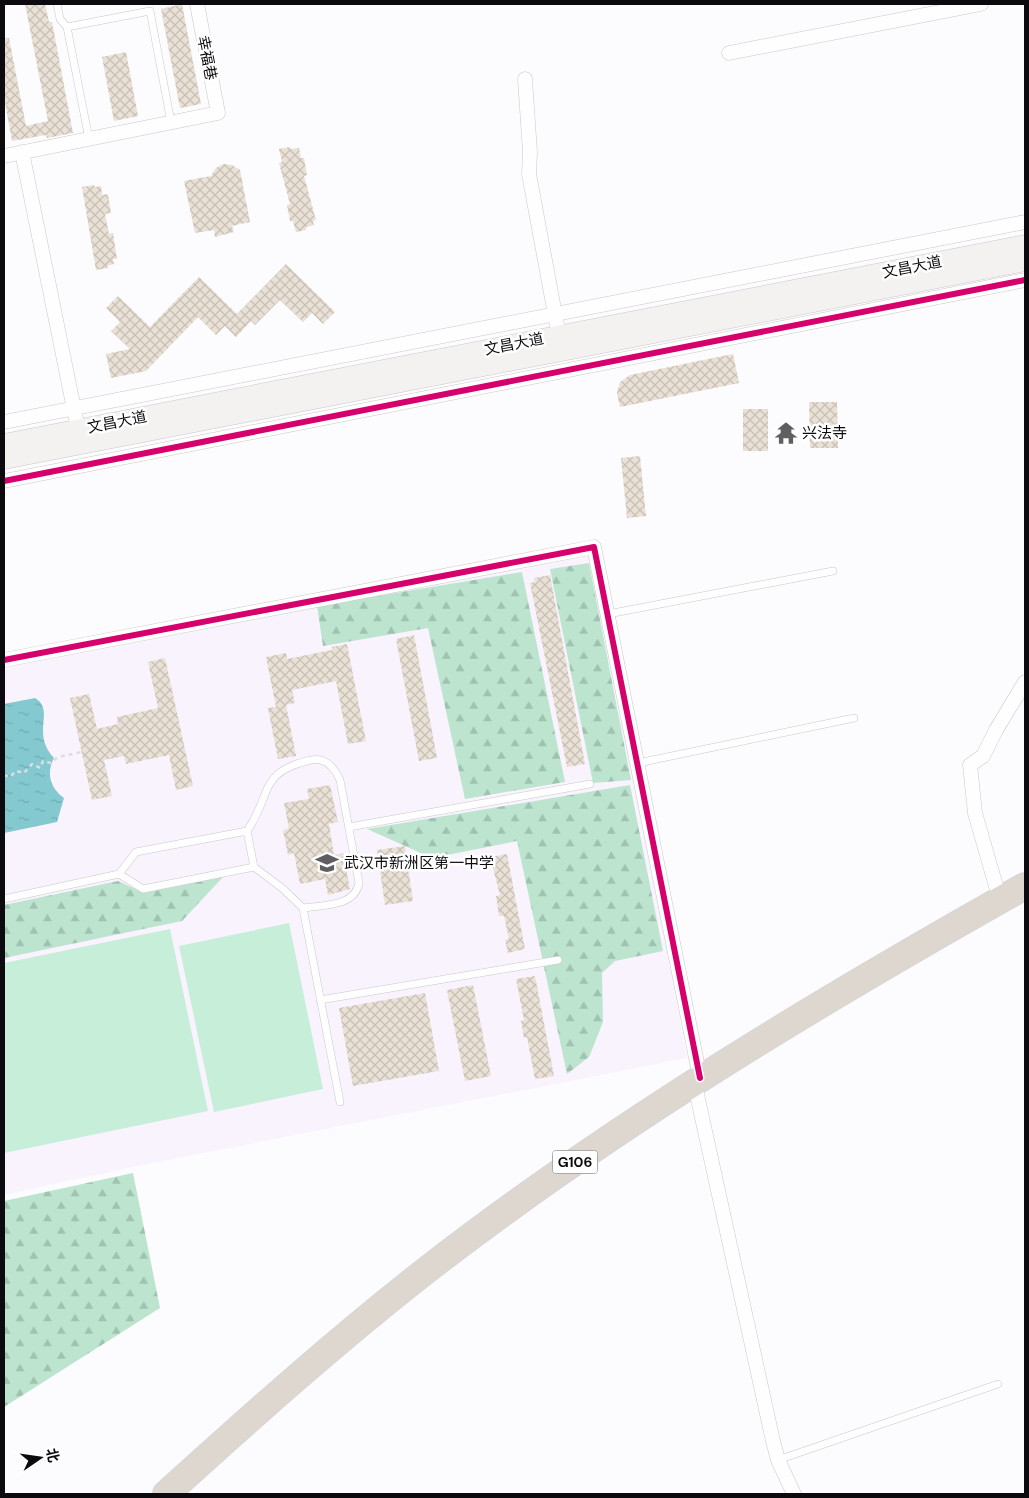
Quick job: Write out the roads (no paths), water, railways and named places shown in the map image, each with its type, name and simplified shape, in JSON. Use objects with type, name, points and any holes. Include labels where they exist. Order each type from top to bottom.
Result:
[{"type":"highway","name":"G106","points":[[166,1494],[321,1356],[421,1274],[588,1153],[697,1080],[877,971],[1025,886]]},
{"type":"main road","name":"文昌大道","points":[[4,444],[1025,245]]},
{"type":"main road","name":"文昌大道","points":[[4,459],[1025,261]]},
{"type":"street","name":"幸福巷","points":[[171,122],[218,113],[197,4]]},
{"type":"street","points":[[729,53],[981,4]]},
{"type":"street","points":[[525,79],[530,152],[528,174],[558,336]]},
{"type":"street","points":[[4,156],[171,122]]},
{"type":"street","points":[[22,152],[78,429]]},
{"type":"street","points":[[4,422],[1025,222]]},
{"type":"street","points":[[4,481],[1025,280]]},
{"type":"street","points":[[4,660],[594,547],[638,763],[697,1080],[778,1460],[794,1494]]},
{"type":"street","points":[[1000,900],[975,813],[970,765],[983,756],[996,730],[1025,682]]},
{"type":"lane","points":[[56,4],[60,19],[67,27],[88,139]]},
{"type":"lane","points":[[67,27],[150,11],[171,122]]},
{"type":"lane","points":[[608,614],[833,571]]},
{"type":"lane","points":[[638,763],[854,718]]},
{"type":"lane","points":[[303,908],[346,901],[356,892],[359,883],[340,780],[332,767],[318,758],[292,764],[280,771],[268,785],[261,806],[247,831],[254,867],[282,888],[303,908],[340,1102]]},
{"type":"lane","points":[[349,827],[590,784]]},
{"type":"lane","points":[[4,899],[119,874],[136,852],[247,831]]},
{"type":"lane","points":[[119,874],[143,888],[254,867]]},
{"type":"lane","points":[[320,1000],[558,960]]},
{"type":"lane","points":[[778,1460],[998,1384]]},
{"type":"water","points":[[35,698],[41,703],[43,709],[44,739],[47,748],[54,758],[50,769],[51,780],[55,790],[64,798],[57,822],[4,833],[4,704]]},
{"type":"place","name":"兴法寺","points":[[786,433]]},
{"type":"place","name":"武汉市新洲区第一中学","points":[[327,863]]}]
